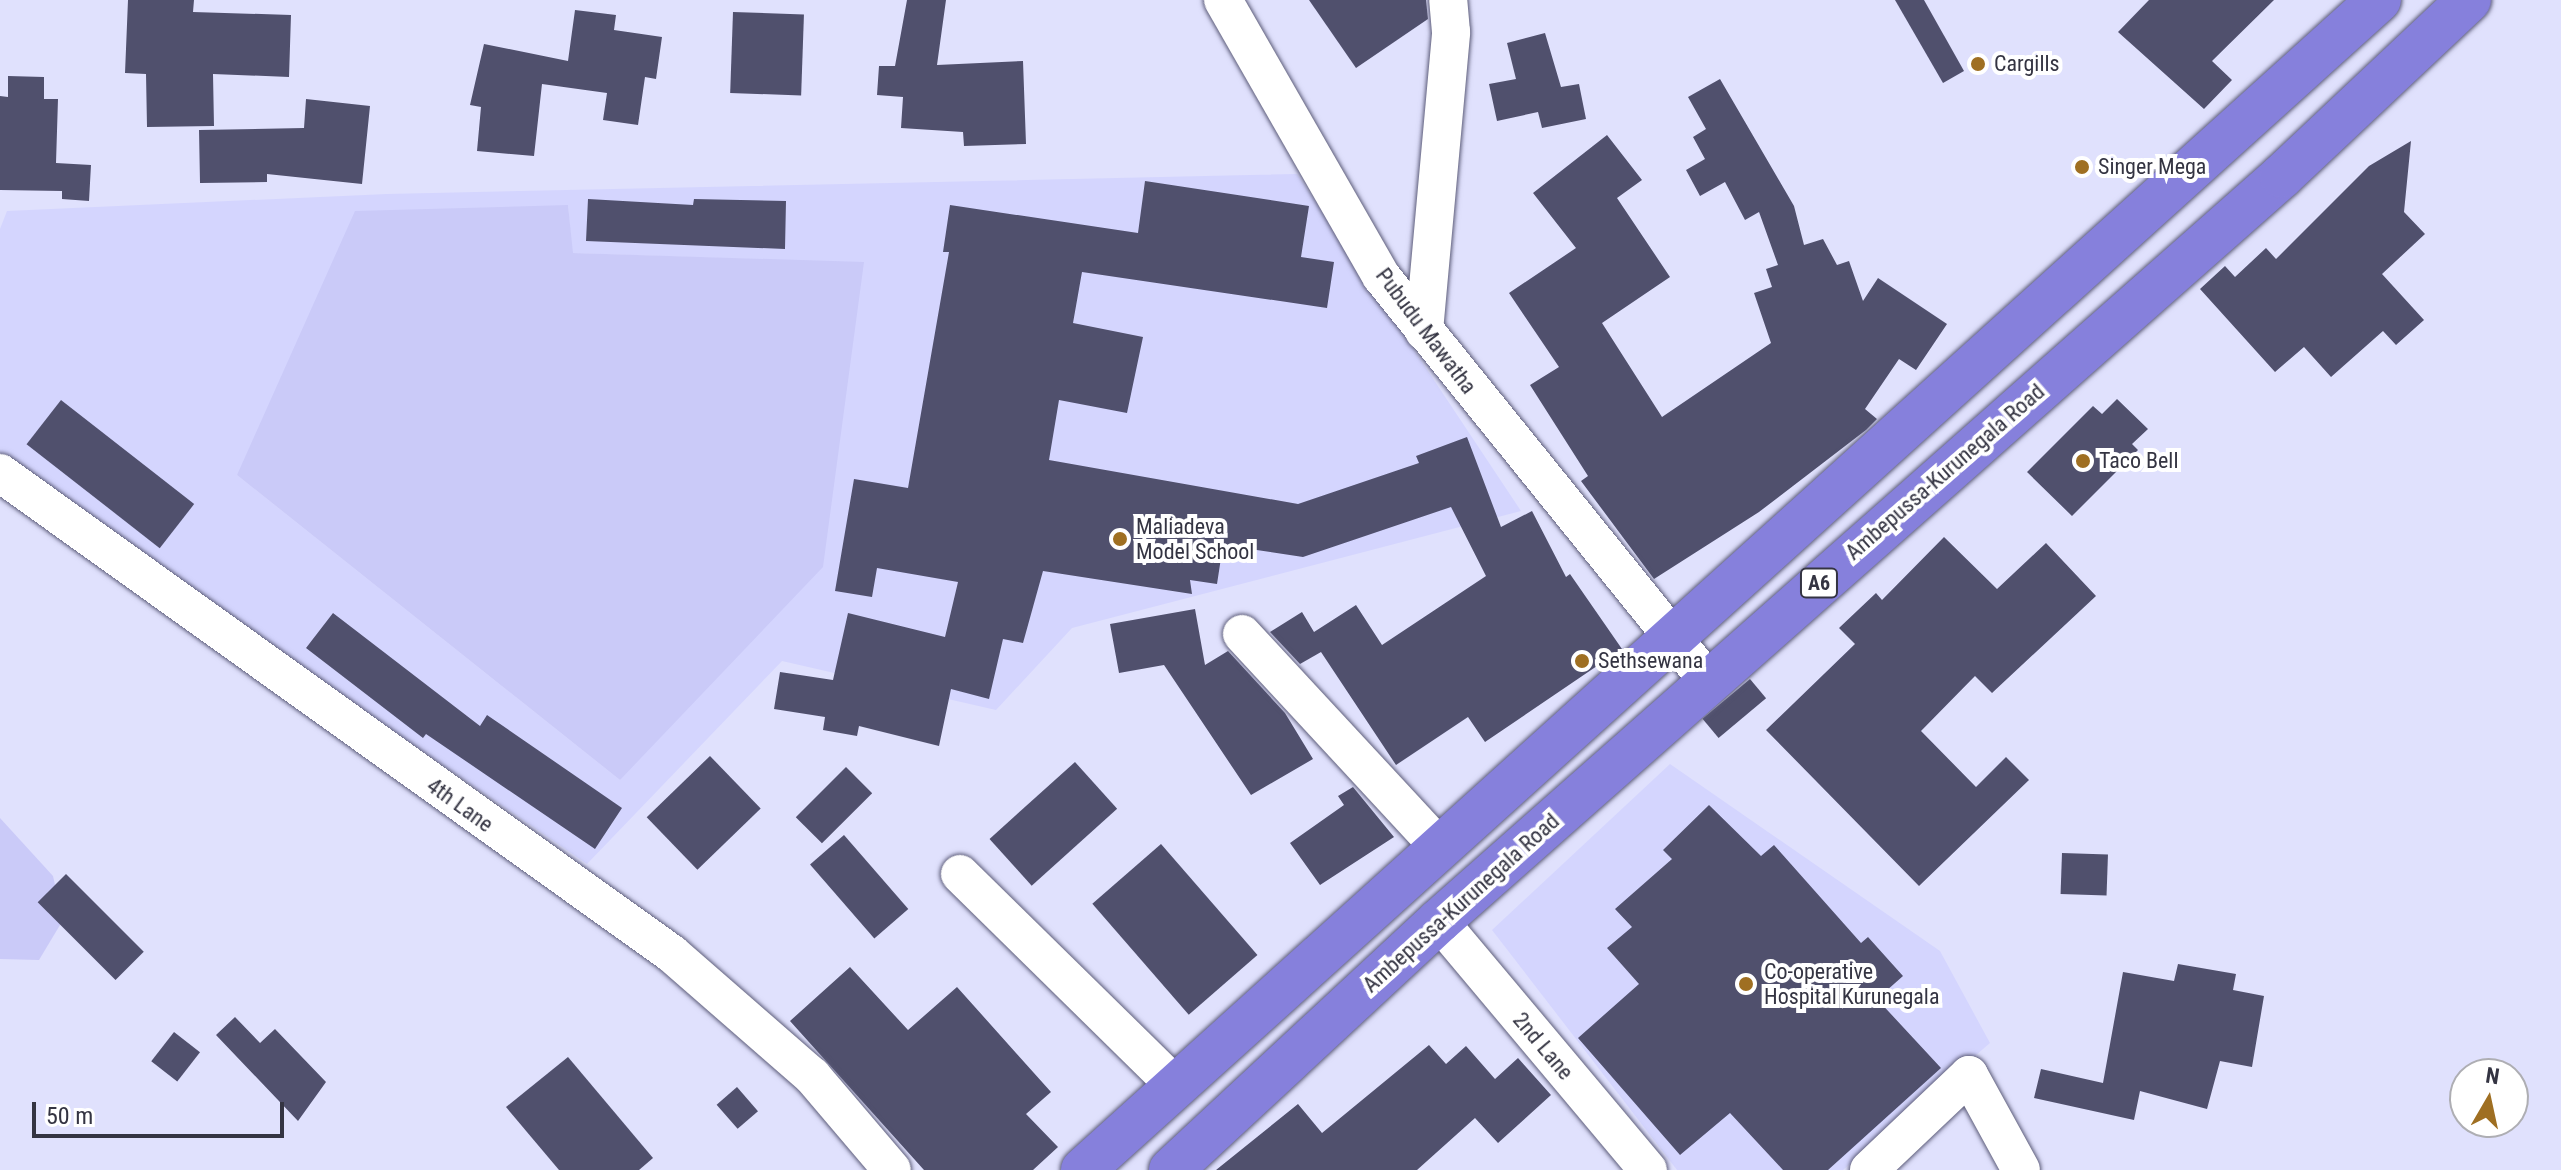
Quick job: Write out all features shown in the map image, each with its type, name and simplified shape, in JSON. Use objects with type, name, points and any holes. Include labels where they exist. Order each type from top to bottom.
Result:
[{"type":"highway","points":[[1083,1170],[1668,636],[2379,0]]},
{"type":"highway","name":"Ambepussa-Kurunegala Road","points":[[1171,1170],[1439,921],[2282,176],[2469,0]]},
{"type":"street","name":"Pubudu Mawatha","points":[[1223,0],[1381,276],[1668,636],[1708,681]]},
{"type":"street","points":[[1424,331],[1451,32],[1448,0]]},
{"type":"street","name":"4th Lane","points":[[0,473],[672,954],[812,1076],[892,1170]]},
{"type":"street","points":[[1242,634],[1438,846]]},
{"type":"street","points":[[960,874],[1174,1084]]},
{"type":"street","name":"2nd Lane","points":[[1439,921],[1648,1170]]},
{"type":"street","points":[[1869,1170],[1969,1075],[2021,1170]]},
{"type":"shaded area","name":"Maliadeva Model School","points":[[1297,174],[1521,511],[1072,628],[996,710],[782,661],[587,864],[0,461],[0,229],[7,211],[387,194]],"holes":[[[568,205],[572,253],[863,263],[620,780],[237,475]]]},
{"type":"shaded area","points":[[568,205],[573,253],[864,262],[823,567],[620,780],[237,475],[355,211]]},
{"type":"shaded area","name":"Co-operative Hospital Kurunegala","points":[[1670,764],[1940,951],[1990,1043],[1843,1170],[1677,1170],[1492,930]]},
{"type":"shaded area","points":[[0,818],[53,876],[63,920],[39,960],[0,959]]},
{"type":"building","points":[[128,0],[194,0],[193,12],[291,15],[289,77],[213,74],[214,126],[147,127],[146,74],[125,73]]},
{"type":"building","points":[[907,0],[946,0],[937,65],[1023,61],[1026,144],[964,146],[963,132],[901,128],[903,97],[877,95],[879,66],[895,66]]},
{"type":"building","points":[[1309,0],[1426,0],[1428,19],[1356,68]]},
{"type":"building","points":[[1895,0],[1924,0],[1964,71],[1943,83]]},
{"type":"building","points":[[2149,0],[2274,0],[2212,61],[2232,80],[2204,109],[2118,32]]},
{"type":"building","points":[[575,10],[616,15],[614,30],[662,37],[656,79],[645,77],[638,125],[603,120],[607,93],[542,84],[534,156],[477,151],[481,107],[470,105],[484,44],[568,61]]},
{"type":"building","points":[[733,12],[804,14],[801,95],[730,93]]},
{"type":"building","points":[[1545,33],[1561,87],[1579,84],[1586,119],[1542,128],[1538,112],[1497,121],[1489,84],[1516,79],[1507,43]]},
{"type":"building","points":[[8,76],[44,77],[44,99],[58,99],[56,163],[91,165],[89,201],[62,199],[62,191],[0,190],[0,96],[8,97]]},
{"type":"building","points":[[1720,79],[1794,206],[1804,245],[1823,239],[1837,265],[1849,261],[1863,301],[1878,278],[1947,324],[1916,370],[1899,359],[1865,409],[1877,419],[1866,430],[1759,512],[1654,579],[1581,481],[1588,476],[1530,385],[1559,367],[1509,293],[1576,248],[1533,193],[1607,135],[1642,180],[1617,198],[1670,277],[1602,323],[1662,417],[1771,343],[1754,293],[1772,287],[1766,269],[1778,265],[1759,212],[1745,220],[1725,182],[1700,196],[1686,170],[1705,159],[1693,137],[1706,129],[1688,97]]},
{"type":"building","points":[[306,99],[370,106],[362,184],[267,174],[267,182],[200,183],[199,130],[304,128]]},
{"type":"building","points":[[2411,141],[2404,212],[2425,234],[2382,274],[2424,320],[2396,345],[2383,331],[2331,377],[2304,347],[2275,372],[2200,289],[2225,266],[2235,277],[2266,248],[2276,259],[2369,166]]},
{"type":"building","points":[[1145,181],[1309,206],[1301,257],[1334,262],[1327,308],[1082,272],[1073,323],[1143,337],[1127,413],[1059,400],[1049,460],[1298,504],[1419,463],[1416,456],[1467,437],[1501,527],[1532,511],[1566,577],[1570,574],[1622,649],[1485,742],[1468,717],[1396,765],[1321,652],[1300,664],[1270,632],[1302,612],[1314,632],[1356,605],[1382,645],[1486,576],[1451,507],[1303,557],[1223,545],[1217,584],[1190,580],[1192,594],[1043,571],[1023,643],[1003,639],[989,699],[951,689],[939,746],[859,726],[857,736],[823,730],[825,717],[774,709],[780,672],[833,680],[848,613],[945,637],[958,582],[877,568],[872,597],[835,591],[854,479],[908,488],[949,252],[943,252],[950,205],[1138,233]]},
{"type":"building","points":[[588,199],[693,205],[694,199],[786,201],[785,249],[586,241]]},
{"type":"building","name":"Taco Bell","points":[[2117,399],[2148,429],[2132,444],[2138,450],[2072,516],[2027,472],[2093,406],[2102,414]]},
{"type":"building","points":[[61,400],[194,504],[160,548],[27,444]]},
{"type":"building","points":[[1944,537],[1997,589],[2046,543],[2096,596],[1992,693],[1975,676],[1921,731],[1976,787],[2006,757],[2029,780],[1919,886],[1766,730],[1855,644],[1839,628],[1876,593],[1882,600]]},
{"type":"building","points":[[1195,609],[1205,665],[1228,651],[1285,713],[1313,759],[1251,795],[1164,665],[1119,673],[1110,624]]},
{"type":"building","points":[[333,613],[480,726],[487,715],[622,808],[595,849],[426,734],[423,738],[306,648]]},
{"type":"building","points":[[1750,679],[1766,698],[1719,738],[1703,719]]},
{"type":"building","points":[[710,756],[761,809],[697,870],[647,817]]},
{"type":"building","points":[[1075,762],[1117,809],[1032,886],[990,839]]},
{"type":"building","points":[[846,767],[872,793],[822,843],[796,817]]},
{"type":"building","points":[[1353,787],[1394,837],[1320,885],[1290,843],[1344,805],[1338,796]]},
{"type":"building","name":"Co-operative Hospital Kurunegala","points":[[1709,805],[1761,856],[1774,845],[1861,943],[1868,937],[1903,976],[1877,999],[1941,1068],[1828,1170],[1783,1170],[1730,1113],[1680,1155],[1578,1038],[1639,984],[1607,948],[1632,927],[1615,909],[1672,859],[1663,850]]},
{"type":"building","points":[[844,835],[908,909],[874,938],[810,865]]},
{"type":"building","points":[[1161,844],[1257,955],[1189,1015],[1092,904]]},
{"type":"building","points":[[2062,853],[2108,855],[2107,896],[2061,894]]},
{"type":"building","points":[[66,874],[144,952],[115,980],[38,902]]},
{"type":"building","points":[[2178,964],[2236,974],[2233,990],[2264,996],[2252,1067],[2220,1061],[2207,1109],[2140,1091],[2134,1120],[2034,1098],[2041,1069],[2103,1083],[2123,972],[2174,981]]},
{"type":"building","points":[[850,967],[908,1030],[957,987],[1051,1092],[1026,1114],[1058,1147],[1033,1170],[924,1170],[790,1021]]},
{"type":"building","points":[[235,1017],[260,1043],[275,1029],[326,1082],[298,1121],[216,1035]]},
{"type":"building","points":[[174,1032],[200,1052],[177,1081],[151,1061]]},
{"type":"building","points":[[1429,1045],[1446,1064],[1466,1046],[1495,1079],[1518,1058],[1551,1095],[1498,1143],[1475,1118],[1417,1170],[1216,1170],[1298,1104],[1322,1133]]},
{"type":"building","points":[[568,1057],[653,1158],[639,1170],[559,1170],[506,1107]]},
{"type":"building","points":[[737,1087],[758,1111],[738,1129],[717,1105]]},
{"type":"place","name":"Cargills","points":[[1978,64]]},
{"type":"place","name":"Singer Mega","points":[[2082,167]]},
{"type":"place","name":"Taco Bell","points":[[2083,461]]},
{"type":"place","name":"Maliadeva Model School","points":[[1120,539]]},
{"type":"place","name":"Sethsewana","points":[[1582,661]]},
{"type":"place","name":"Co-operative Hospital Kurunegala","points":[[1746,984]]}]
